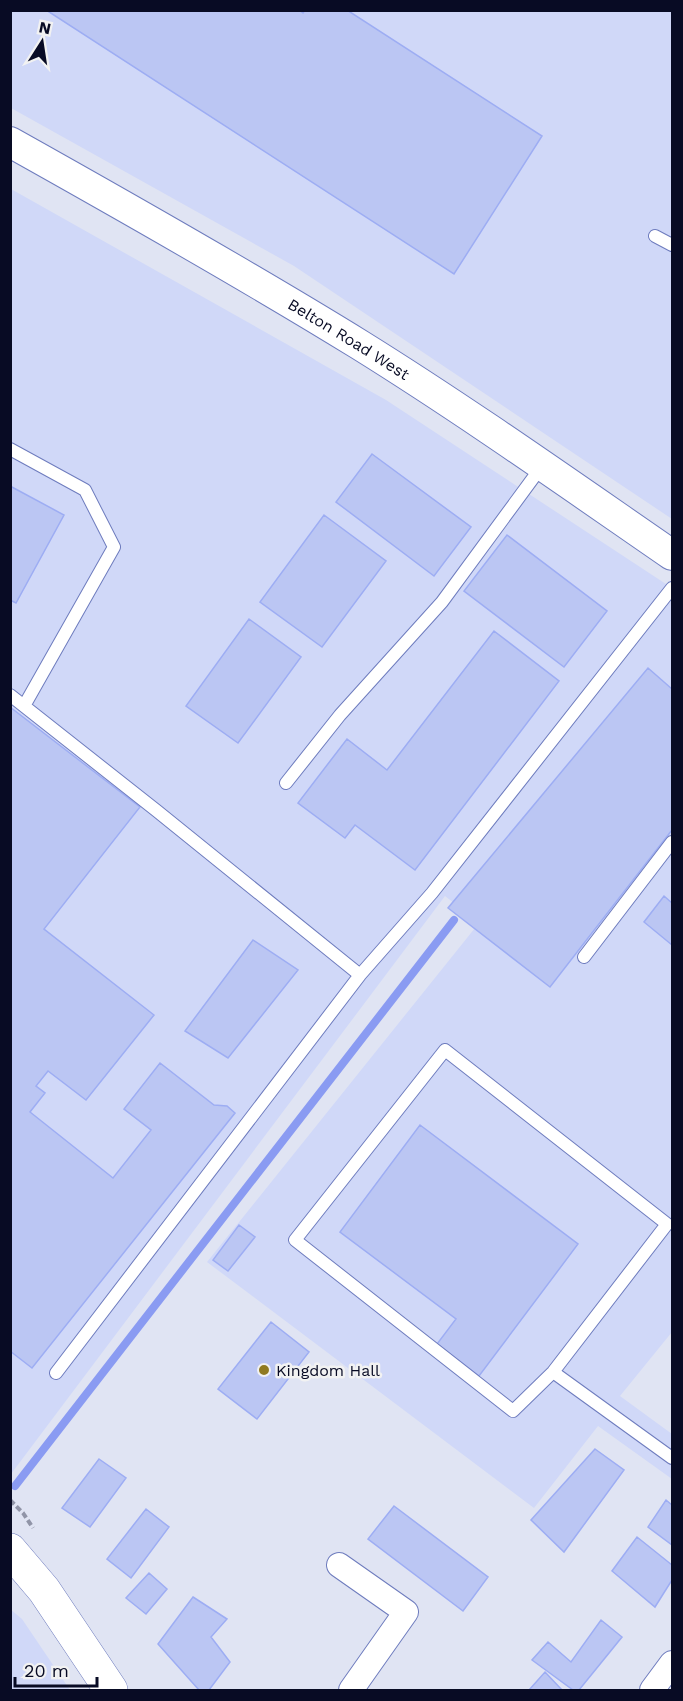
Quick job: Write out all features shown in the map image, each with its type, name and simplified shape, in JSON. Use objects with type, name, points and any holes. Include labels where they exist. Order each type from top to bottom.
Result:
[{"type":"highway","points":[[10,1550],[44,1590],[111,1690]]},
{"type":"street","name":"Belton Road West","points":[[10,142],[165,230],[350,340],[542,466],[672,555]]},
{"type":"street","points":[[339,1565],[406,1612],[362,1687]]},
{"type":"street","points":[[652,1690],[672,1663]]},
{"type":"lane","points":[[655,236],[672,245]]},
{"type":"lane","points":[[10,449],[85,490],[114,547],[24,706]]},
{"type":"lane","points":[[286,783],[340,714],[442,602],[542,466]]},
{"type":"lane","points":[[56,1373],[360,975],[432,893],[672,588]]},
{"type":"lane","points":[[10,695],[360,975]]},
{"type":"lane","points":[[584,957],[672,842]]},
{"type":"lane","points":[[445,1050],[670,1224],[553,1371],[513,1411],[295,1240],[445,1050]]},
{"type":"lane","points":[[553,1371],[672,1458]]},
{"type":"shaded area","points":[[11,11],[672,11],[672,519],[294,266],[11,108]]},
{"type":"shaded area","points":[[11,189],[386,400],[672,588],[672,1332],[620,1396],[672,1434],[672,1479],[598,1426],[534,1508],[207,1262],[479,923],[445,896],[11,1474]]},
{"type":"shaded area","points":[[10,1609],[22,1619],[70,1690],[11,1690]]},
{"type":"building","points":[[46,10],[299,10],[303,13],[305,10],[347,10],[542,136],[454,274]]},
{"type":"building","points":[[372,454],[471,527],[434,576],[336,502]]},
{"type":"building","points":[[10,486],[64,515],[16,603],[10,600]]},
{"type":"building","points":[[324,515],[386,561],[322,647],[260,602]]},
{"type":"building","points":[[507,535],[607,611],[564,667],[464,591]]},
{"type":"building","points":[[249,619],[301,657],[238,743],[186,706]]},
{"type":"building","points":[[494,631],[559,681],[415,870],[355,825],[345,838],[298,803],[347,739],[387,770]]},
{"type":"building","points":[[648,668],[672,689],[672,830],[550,987],[448,908]]},
{"type":"building","points":[[10,707],[140,807],[44,929],[154,1015],[86,1100],[48,1071],[36,1086],[45,1093],[30,1112],[113,1178],[151,1130],[124,1109],[160,1063],[214,1105],[227,1106],[235,1113],[32,1368],[10,1351]]},
{"type":"building","points":[[664,896],[672,903],[672,945],[644,922]]},
{"type":"building","points":[[253,940],[298,970],[228,1058],[185,1031]]},
{"type":"building","points":[[420,1125],[578,1244],[479,1376],[437,1344],[456,1319],[340,1232]]},
{"type":"building","points":[[239,1225],[255,1237],[228,1271],[213,1260]]},
{"type":"building","name":"Kingdom Hall","points":[[271,1322],[309,1352],[257,1419],[218,1389]]},
{"type":"building","points":[[595,1449],[624,1470],[564,1552],[531,1520]]},
{"type":"building","points":[[99,1459],[126,1478],[90,1527],[62,1508]]},
{"type":"building","points":[[666,1500],[672,1505],[672,1545],[648,1527]]},
{"type":"building","points":[[394,1506],[488,1577],[463,1611],[368,1539]]},
{"type":"building","points":[[146,1509],[169,1527],[131,1578],[107,1559]]},
{"type":"building","points":[[637,1537],[672,1565],[672,1580],[655,1607],[612,1571]]},
{"type":"building","points":[[149,1573],[167,1589],[146,1614],[126,1598]]},
{"type":"building","points":[[193,1597],[227,1619],[211,1637],[230,1662],[209,1690],[199,1690],[158,1644]]},
{"type":"building","points":[[601,1620],[622,1637],[579,1690],[573,1690],[532,1660],[548,1642],[571,1662]]},
{"type":"building","points":[[545,1672],[562,1690],[529,1690]]},
{"type":"waterway","points":[[15,1486],[454,920]]},
{"type":"place","name":"Kingdom Hall","points":[[264,1370]]}]
